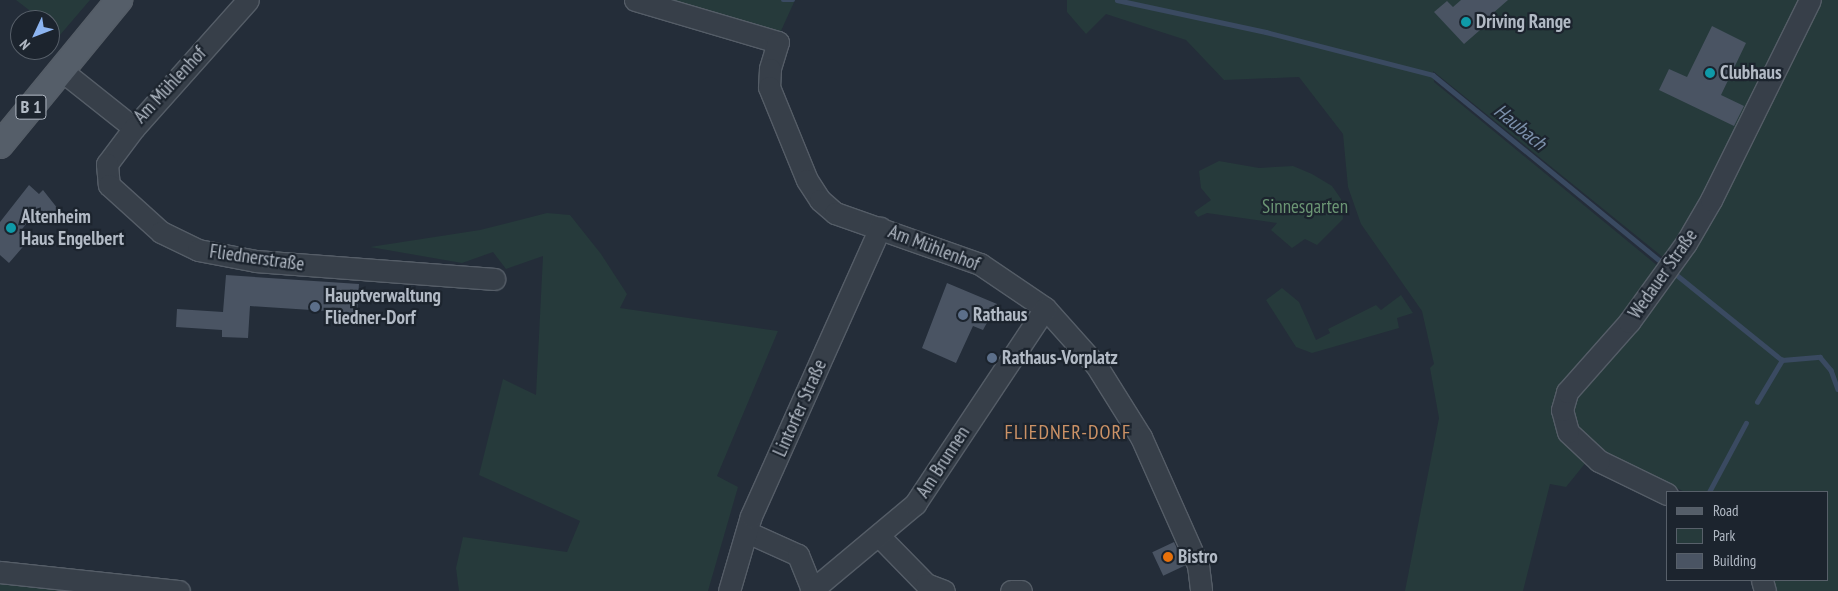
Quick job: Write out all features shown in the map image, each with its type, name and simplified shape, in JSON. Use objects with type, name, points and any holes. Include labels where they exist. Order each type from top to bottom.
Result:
[{"type":"main road","name":"B 1","points":[[0,145],[119,0]]},
{"type":"street","name":"Am Mühlenhof","points":[[61,70],[134,128],[248,0]]},
{"type":"street","name":"Am Mühlenhof","points":[[635,0],[778,42],[770,69],[769,87],[807,180],[820,200],[835,213],[980,264],[1045,308],[1096,365],[1141,437],[1177,512],[1202,585]]},
{"type":"street","name":"Wedauer Straße","points":[[1666,494],[1599,461],[1568,432],[1562,410],[1567,392],[1629,322],[1667,270],[1712,200],[1810,0]]},
{"type":"street","name":"Fliednerstraße","points":[[134,128],[107,164],[109,185],[161,232],[198,250],[256,261],[494,278]]},
{"type":"street","name":"Lintorfer Straße","points":[[730,591],[747,532],[880,228]]},
{"type":"street","name":"Am Brunnen","points":[[747,532],[798,555],[811,590],[879,536],[927,489],[1045,308]]},
{"type":"street","points":[[879,536],[926,584],[944,591]]},
{"type":"street","points":[[0,572],[179,591]]},
{"type":"street","points":[[1011,591],[1021,591]]},
{"type":"green space","points":[[16,0],[90,0],[60,35],[60,10],[29,10]]},
{"type":"green space","points":[[658,0],[795,0],[780,33]]},
{"type":"green space","points":[[1067,0],[1838,0],[1838,591],[1776,591],[1773,581],[1828,581],[1828,491],[1683,491],[1596,450],[1566,487],[1550,484],[1523,591],[1405,591],[1439,418],[1430,368],[1434,364],[1422,311],[1361,224],[1348,187],[1343,134],[1299,77],[1224,80],[1186,40],[1106,14],[1086,34],[1067,12]],"holes":[[[1433,71],[1675,267],[1670,276],[1434,82]]]},
{"type":"green space","name":"Sinnesgarten","points":[[1219,161],[1259,168],[1293,166],[1312,174],[1332,186],[1341,199],[1343,219],[1317,245],[1305,239],[1292,248],[1271,230],[1277,223],[1207,213],[1198,217],[1194,212],[1211,200],[1201,188],[1199,171]]},
{"type":"green space","points":[[547,213],[570,215],[601,254],[627,294],[620,308],[778,331],[717,476],[738,487],[708,591],[459,591],[456,568],[463,537],[567,552],[580,521],[479,475],[503,379],[536,395],[543,256],[506,269],[493,252],[462,263],[370,247],[480,230]]},
{"type":"green space","points":[[1282,288],[1299,302],[1316,340],[1330,333],[1328,329],[1376,305],[1381,310],[1401,295],[1413,313],[1397,318],[1399,328],[1312,353],[1296,347],[1266,300]]},
{"type":"green space","points":[[0,580],[103,591],[0,591]]},
{"type":"building","name":"Driving Range","points":[[1461,0],[1508,0],[1492,14],[1495,17],[1464,44],[1434,12],[1447,1],[1453,7]]},
{"type":"building","name":"Clubhaus","points":[[1712,26],[1746,43],[1721,95],[1744,106],[1734,126],[1659,90],[1669,69],[1687,77]]},
{"type":"building","name":"Altenheim Haus Engelbert","points":[[29,185],[39,194],[43,190],[58,209],[46,224],[34,214],[19,233],[28,241],[9,263],[0,255],[0,222]]},
{"type":"building","name":"Hauptverwaltung Fliedner-Dorf","points":[[226,275],[359,284],[357,313],[250,306],[248,338],[222,337],[222,330],[176,327],[177,309],[223,312]]},
{"type":"building","name":"Rathaus","points":[[947,283],[997,304],[983,330],[973,326],[956,363],[922,348]]},
{"type":"building","name":"Bistro","points":[[1174,542],[1185,566],[1163,576],[1152,552]]},
{"type":"waterway","name":"Haubach","points":[[783,0],[793,0]]},
{"type":"waterway","name":"Haubach","points":[[1117,0],[1266,32],[1433,75],[1664,264]]},
{"type":"waterway","name":"Haubach","points":[[1672,271],[1782,360],[1820,357],[1831,370],[1838,389]]},
{"type":"waterway","points":[[1757,402],[1782,360]]},
{"type":"waterway","points":[[1710,491],[1746,423]]},
{"type":"place","name":"Driving Range","points":[[1466,22]]},
{"type":"place","name":"Clubhaus","points":[[1710,73]]},
{"type":"place","name":"Altenheim Haus Engelbert","points":[[11,228]]},
{"type":"place","name":"Hauptverwaltung Fliedner-Dorf","points":[[315,307]]},
{"type":"place","name":"Rathaus","points":[[963,315]]},
{"type":"place","name":"Rathaus-Vorplatz","points":[[992,358]]},
{"type":"place","name":"Bistro","points":[[1168,557]]},
{"type":"district","name":"FLIEDNER-DORF","points":[[1068,432]]}]
